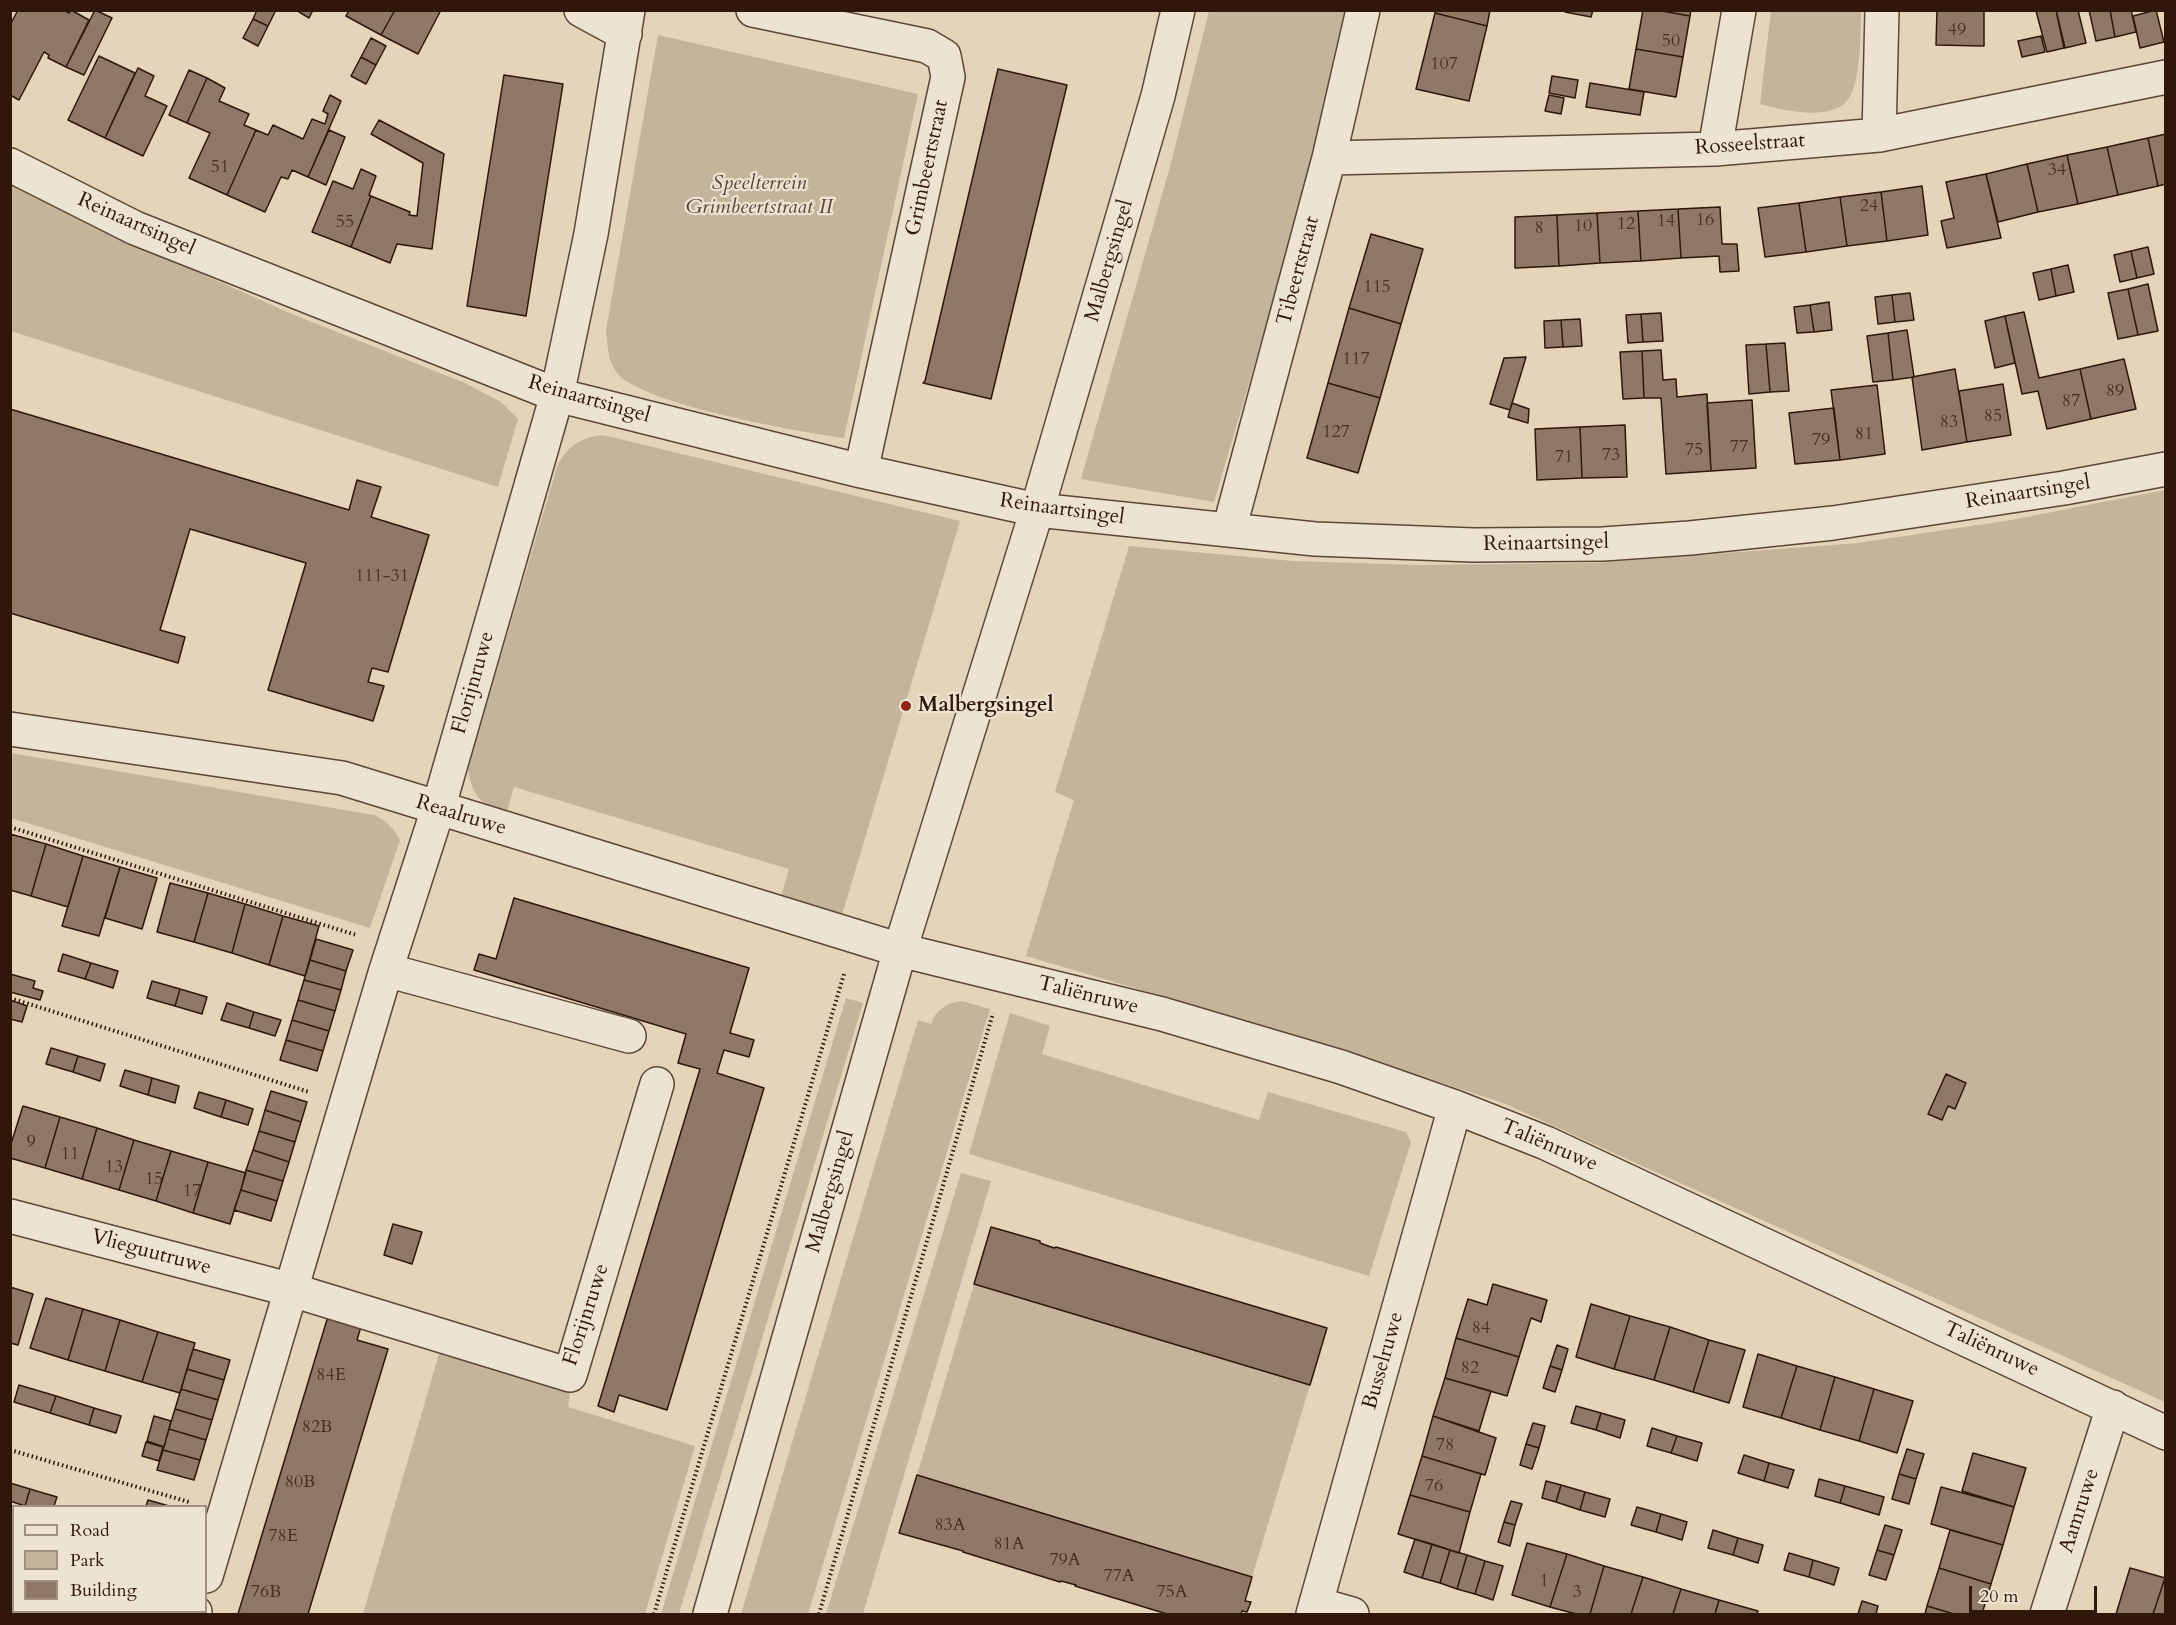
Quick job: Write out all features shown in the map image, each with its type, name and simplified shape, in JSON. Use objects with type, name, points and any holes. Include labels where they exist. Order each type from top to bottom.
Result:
[{"type":"street","points":[[557,395],[591,234],[626,22],[580,10]]},
{"type":"street","name":"Grimbeertstraat","points":[[753,10],[927,46],[944,56],[948,77],[861,471]]},
{"type":"street","name":"Malbergsingel","points":[[710,1614],[900,950],[1037,510],[1158,96],[1178,10]]},
{"type":"street","name":"Tibeertstraat","points":[[1229,530],[1329,158],[1363,10]]},
{"type":"street","points":[[1715,149],[1739,10]]},
{"type":"street","points":[[1879,135],[1882,10]]},
{"type":"street","name":"Rosseelstraat","points":[[1329,158],[1715,149],[1879,135],[2166,77]]},
{"type":"street","name":"Reinaartsingel","points":[[10,165],[135,228],[557,395],[861,471],[1037,510],[1315,539],[1473,545],[1603,544],[1668,540],[1833,523],[2064,488],[2166,469]]},
{"type":"street","name":"Florijnruwe","points":[[207,1572],[390,958],[438,809],[557,395]]},
{"type":"street","name":"Reaalruwe","points":[[10,729],[342,778],[900,950]]},
{"type":"street","name":"Taliënruwe","points":[[900,950],[1162,1014],[1341,1067],[1455,1107],[1546,1143],[2166,1433]]},
{"type":"street","points":[[390,958],[629,1036]]},
{"type":"street","name":"Florijnruwe","points":[[292,1290],[570,1375],[657,1084]]},
{"type":"street","name":"Busselruwe","points":[[1315,1609],[1455,1107]]},
{"type":"street","name":"Vlieguutruwe","points":[[10,1216],[292,1290]]},
{"type":"street","name":"Aamruwe","points":[[2047,1614],[2113,1407]]},
{"type":"street","points":[[1315,1609],[1352,1614]]},
{"type":"path","points":[[10,827],[390,958]]},
{"type":"path","points":[[654,1614],[855,936]]},
{"type":"path","points":[[819,1614],[1004,976]]},
{"type":"path","points":[[10,998],[347,1104]]},
{"type":"path","points":[[10,1450],[200,1505]]},
{"type":"path","points":[[207,1507],[224,1512]]},
{"type":"green space","points":[[1209,11],[1350,11],[1280,278],[1214,502],[1081,479],[1171,163]]},
{"type":"green space","points":[[1771,11],[1861,11],[1857,72],[1851,95],[1846,102],[1838,108],[1817,113],[1792,111],[1760,104]]},
{"type":"green space","name":"Speelterrein Grimbeertstraat II","points":[[658,35],[918,94],[844,438],[724,415],[657,396],[632,385],[617,373],[611,363],[606,330]]},
{"type":"green space","points":[[10,181],[157,254],[292,314],[465,383],[501,402],[518,419],[498,487],[11,331]]},
{"type":"green space","points":[[603,435],[960,521],[842,915],[781,897],[789,869],[514,787],[506,815],[484,803],[475,792],[468,767],[557,467],[575,444]]},
{"type":"green space","points":[[2165,490],[2165,1402],[1503,1103],[1311,1040],[1026,956],[1074,800],[1055,792],[1129,546],[1293,561],[1421,565],[1595,563],[1858,543],[2011,520]]},
{"type":"green space","points":[[11,753],[374,815],[389,825],[400,840],[370,928],[11,818]]},
{"type":"green space","points":[[846,998],[863,1003],[679,1614],[661,1614]]},
{"type":"green space","points":[[962,1001],[990,1009],[808,1614],[741,1614],[918,1020],[931,1024],[936,1014],[943,1008]]},
{"type":"green space","points":[[1010,1013],[1050,1026],[1042,1054],[1259,1120],[1268,1092],[1406,1132],[1411,1142],[1369,1276],[969,1154]]},
{"type":"green space","points":[[961,1173],[991,1181],[863,1614],[826,1614]]},
{"type":"green space","points":[[974,1284],[1310,1385],[1252,1577],[917,1475]]},
{"type":"green space","points":[[441,1347],[571,1387],[568,1407],[695,1446],[645,1614],[363,1614]]},
{"type":"building","points":[[18,10],[64,10],[69,13],[71,10],[89,20],[66,67],[48,58],[49,55],[44,52],[19,100],[10,95],[10,25]]},
{"type":"building","points":[[95,10],[112,18],[84,75],[66,67]]},
{"type":"building","points":[[257,10],[276,10],[268,26],[253,19]]},
{"type":"building","points":[[296,10],[313,10],[309,18]]},
{"type":"building","points":[[349,10],[395,10],[381,35],[346,16]]},
{"type":"building","points":[[395,10],[441,10],[418,54],[381,35]]},
{"type":"building","points":[[1435,10],[1490,10],[1487,26],[1435,13]]},
{"type":"building","points":[[1565,10],[1593,10],[1591,17],[1565,12]]},
{"type":"building","points":[[1643,10],[1690,16],[1683,57],[1636,49]]},
{"type":"building","points":[[1656,10],[1691,10],[1690,16]]},
{"type":"building","points":[[1937,10],[1984,10],[1984,46],[1936,45]]},
{"type":"building","points":[[2056,10],[2078,10],[2086,43],[2065,48]]},
{"type":"building","points":[[2056,10],[2064,48],[2047,52],[2036,11]]},
{"type":"building","points":[[2089,10],[2110,10],[2115,37],[2096,41]]},
{"type":"building","points":[[2110,10],[2131,10],[2136,32],[2115,37]]},
{"type":"building","points":[[2156,10],[2164,42],[2140,48],[2133,16]]},
{"type":"building","points":[[1435,13],[1487,26],[1469,101],[1416,89]]},
{"type":"building","points":[[253,19],[268,26],[258,46],[243,38]]},
{"type":"building","points":[[2041,36],[2045,52],[2022,57],[2018,41]]},
{"type":"building","points":[[371,38],[386,46],[376,65],[361,57]]},
{"type":"building","points":[[1636,49],[1683,57],[1676,97],[1629,89]]},
{"type":"building","points":[[99,56],[135,73],[105,138],[68,120]]},
{"type":"building","points":[[361,57],[376,65],[366,84],[351,76]]},
{"type":"building","points":[[138,68],[154,76],[145,96],[167,106],[143,156],[105,138]]},
{"type":"building","points":[[998,69],[1067,85],[991,399],[923,383]]},
{"type":"building","points":[[189,70],[207,78],[187,123],[169,115]]},
{"type":"building","points":[[504,75],[563,84],[526,316],[467,306]]},
{"type":"building","points":[[1552,76],[1578,80],[1575,98],[1549,93]]},
{"type":"building","points":[[207,78],[225,88],[219,101],[249,114],[244,125],[256,130],[227,195],[189,178],[210,133],[187,123]]},
{"type":"building","points":[[1590,83],[1644,92],[1640,115],[1586,107]]},
{"type":"building","points":[[330,95],[341,101],[308,177],[292,170],[288,179],[281,177],[265,212],[227,195],[256,130],[268,135],[273,125],[303,139],[312,119],[325,124],[328,114],[323,111]]},
{"type":"building","points":[[1549,95],[1564,98],[1561,114],[1545,111]]},
{"type":"building","points":[[379,120],[444,154],[432,249],[397,244],[390,263],[351,247],[371,196],[410,212],[409,215],[417,216],[423,163],[371,134]]},
{"type":"building","points":[[329,130],[345,137],[326,185],[308,177]]},
{"type":"building","points":[[2166,134],[2166,184],[2158,186],[2148,138]]},
{"type":"building","points":[[2148,138],[2158,186],[2118,195],[2107,147]]},
{"type":"building","points":[[2107,147],[2118,195],[2078,204],[2067,155]]},
{"type":"building","points":[[2067,155],[2078,204],[2038,212],[2027,164]]},
{"type":"building","points":[[2027,164],[2038,212],[1998,222],[1986,174]]},
{"type":"building","points":[[361,169],[376,176],[369,195],[371,196],[351,247],[312,232],[333,181],[353,189]]},
{"type":"building","points":[[1986,174],[2001,238],[1947,248],[1941,221],[1954,218],[1946,182]]},
{"type":"building","points":[[1922,186],[1928,235],[1887,241],[1881,192]]},
{"type":"building","points":[[1881,192],[1887,241],[1847,246],[1840,197]]},
{"type":"building","points":[[1840,197],[1847,246],[1806,252],[1799,203]]},
{"type":"building","points":[[1799,203],[1806,252],[1765,257],[1758,208]]},
{"type":"building","points":[[1720,207],[1722,244],[1737,244],[1739,271],[1720,272],[1719,256],[1681,258],[1678,209]]},
{"type":"building","points":[[1678,209],[1681,258],[1641,261],[1638,211]]},
{"type":"building","points":[[1638,211],[1641,261],[1600,263],[1597,213]]},
{"type":"building","points":[[1597,213],[1600,263],[1559,266],[1557,215]]},
{"type":"building","points":[[1557,215],[1559,266],[1515,268],[1515,217]]},
{"type":"building","points":[[1371,234],[1423,249],[1401,324],[1349,308]]},
{"type":"building","points":[[2148,247],[2154,274],[2137,278],[2131,251]]},
{"type":"building","points":[[2131,251],[2137,278],[2120,282],[2114,255]]},
{"type":"building","points":[[2068,265],[2074,292],[2056,296],[2051,269]]},
{"type":"building","points":[[2051,269],[2056,296],[2039,300],[2033,273]]},
{"type":"building","points":[[2148,284],[2158,331],[2138,335],[2128,289]]},
{"type":"building","points":[[2128,289],[2138,335],[2118,339],[2108,293]]},
{"type":"building","points":[[1910,293],[1914,320],[1895,322],[1892,295]]},
{"type":"building","points":[[1892,295],[1895,322],[1878,324],[1875,297]]},
{"type":"building","points":[[1829,302],[1832,330],[1814,332],[1810,305]]},
{"type":"building","points":[[1810,305],[1814,332],[1797,333],[1794,307]]},
{"type":"building","points":[[1349,308],[1401,324],[1380,398],[1328,383]]},
{"type":"building","points":[[2024,312],[2039,378],[2080,369],[2091,419],[2047,429],[2038,391],[2022,394],[2005,316]]},
{"type":"building","points":[[1661,313],[1663,341],[1643,342],[1641,314]]},
{"type":"building","points":[[1641,314],[1643,342],[1628,343],[1626,315]]},
{"type":"building","points":[[2005,316],[2015,363],[1995,368],[1985,321]]},
{"type":"building","points":[[1580,319],[1582,346],[1563,347],[1561,320]]},
{"type":"building","points":[[1561,320],[1563,347],[1545,348],[1544,321]]},
{"type":"building","points":[[1907,330],[1914,377],[1893,380],[1888,333]]},
{"type":"building","points":[[1888,333],[1893,380],[1873,382],[1867,336]]},
{"type":"building","points":[[1785,343],[1789,391],[1770,392],[1766,344]]},
{"type":"building","points":[[1766,344],[1770,392],[1749,394],[1746,345]]},
{"type":"building","points":[[1661,350],[1663,380],[1676,379],[1677,397],[1707,394],[1711,471],[1666,474],[1661,398],[1644,398],[1642,351]]},
{"type":"building","points":[[1642,351],[1644,398],[1623,399],[1620,352]]},
{"type":"building","points":[[1526,357],[1510,410],[1490,404],[1504,358]]},
{"type":"building","points":[[2124,359],[2136,409],[2091,419],[2080,369]]},
{"type":"building","points":[[1955,369],[1967,442],[1922,450],[1912,377]]},
{"type":"building","points":[[1328,383],[1380,398],[1358,473],[1307,458]]},
{"type":"building","points":[[2003,384],[2011,435],[1967,442],[1959,391]]},
{"type":"building","points":[[1877,385],[1885,454],[1840,460],[1831,390]]},
{"type":"building","points":[[1752,400],[1756,468],[1711,471],[1707,403]]},
{"type":"building","points":[[1512,403],[1529,409],[1528,423],[1508,417]]},
{"type":"building","points":[[1834,408],[1840,460],[1795,464],[1789,413]]},
{"type":"building","points":[[10,409],[349,510],[357,480],[381,487],[371,517],[429,535],[388,672],[372,668],[368,682],[384,686],[373,721],[268,690],[306,563],[190,529],[160,630],[185,637],[178,663],[10,613]]},
{"type":"building","points":[[1625,425],[1627,477],[1582,478],[1580,427]]},
{"type":"building","points":[[1580,427],[1582,478],[1537,480],[1535,429]]},
{"type":"building","points":[[10,834],[46,844],[31,896],[10,890]]},
{"type":"building","points":[[46,844],[83,856],[68,907],[31,896]]},
{"type":"building","points":[[83,856],[120,867],[99,936],[62,926]]},
{"type":"building","points":[[120,867],[157,878],[142,929],[105,918]]},
{"type":"building","points":[[170,883],[208,893],[194,942],[157,932]]},
{"type":"building","points":[[208,893],[245,904],[232,953],[194,942]]},
{"type":"building","points":[[514,898],[749,968],[730,1033],[754,1040],[749,1057],[724,1050],[717,1073],[764,1088],[667,1410],[619,1395],[614,1412],[598,1406],[700,1069],[678,1063],[686,1034],[474,970],[479,954],[496,959]]},
{"type":"building","points":[[245,904],[283,916],[269,965],[232,953]]},
{"type":"building","points":[[283,916],[319,926],[305,976],[269,965]]},
{"type":"building","points":[[316,939],[353,950],[346,971],[310,960]]},
{"type":"building","points":[[63,954],[91,963],[85,979],[58,971]]},
{"type":"building","points":[[310,960],[346,971],[341,990],[304,980]]},
{"type":"building","points":[[91,963],[118,971],[113,988],[85,979]]},
{"type":"building","points":[[10,974],[35,981],[33,988],[43,991],[40,1000],[10,992]]},
{"type":"building","points":[[304,980],[341,990],[335,1011],[298,1000]]},
{"type":"building","points":[[152,981],[180,989],[175,1006],[147,998]]},
{"type":"building","points":[[180,989],[207,997],[202,1014],[175,1006]]},
{"type":"building","points":[[10,1000],[27,1006],[22,1022],[10,1019]]},
{"type":"building","points":[[298,1000],[335,1011],[329,1031],[292,1020]]},
{"type":"building","points":[[227,1003],[254,1012],[249,1028],[221,1020]]},
{"type":"building","points":[[254,1012],[281,1020],[275,1036],[249,1028]]},
{"type":"building","points":[[292,1020],[329,1031],[323,1051],[286,1040]]},
{"type":"building","points":[[286,1040],[323,1051],[317,1071],[280,1060]]},
{"type":"building","points":[[51,1048],[78,1056],[73,1072],[46,1064]]},
{"type":"building","points":[[78,1056],[105,1064],[100,1081],[73,1072]]},
{"type":"building","points":[[125,1070],[152,1078],[148,1095],[120,1086]]},
{"type":"building","points":[[1946,1074],[1966,1083],[1955,1109],[1948,1106],[1942,1120],[1928,1114]]},
{"type":"building","points":[[152,1078],[179,1086],[175,1103],[148,1095]]},
{"type":"building","points":[[271,1091],[307,1102],[301,1122],[265,1110]]},
{"type":"building","points":[[199,1092],[226,1100],[221,1117],[194,1108]]},
{"type":"building","points":[[226,1100],[253,1109],[248,1125],[221,1117]]},
{"type":"building","points":[[23,1106],[60,1117],[45,1168],[10,1158],[10,1147]]},
{"type":"building","points":[[265,1110],[301,1122],[295,1142],[259,1131]]},
{"type":"building","points":[[60,1117],[97,1128],[82,1179],[45,1168]]},
{"type":"building","points":[[97,1128],[134,1140],[119,1190],[82,1179]]},
{"type":"building","points":[[259,1131],[295,1142],[289,1162],[253,1150]]},
{"type":"building","points":[[134,1140],[171,1151],[156,1201],[119,1190]]},
{"type":"building","points":[[253,1150],[289,1162],[283,1181],[246,1170]]},
{"type":"building","points":[[171,1151],[208,1162],[193,1213],[156,1201]]},
{"type":"building","points":[[208,1162],[246,1173],[230,1224],[193,1213]]},
{"type":"building","points":[[246,1170],[283,1181],[277,1201],[241,1190]]},
{"type":"building","points":[[241,1190],[277,1201],[271,1221],[234,1210]]},
{"type":"building","points":[[393,1224],[422,1232],[412,1264],[384,1255]]},
{"type":"building","points":[[991,1227],[1040,1241],[1054,1248],[1327,1328],[1310,1385],[974,1284]]},
{"type":"building","points":[[1493,1284],[1547,1300],[1541,1322],[1531,1318],[1519,1357],[1456,1338],[1468,1299],[1487,1305]]},
{"type":"building","points":[[10,1287],[33,1294],[18,1345],[10,1343]]},
{"type":"building","points":[[46,1298],[83,1309],[68,1360],[30,1348]]},
{"type":"building","points":[[1591,1304],[1630,1316],[1614,1369],[1576,1357]]},
{"type":"building","points":[[83,1309],[120,1320],[105,1371],[68,1360]]},
{"type":"building","points":[[329,1313],[362,1323],[357,1340],[388,1349],[308,1614],[238,1614]]},
{"type":"building","points":[[1630,1316],[1670,1327],[1654,1380],[1614,1369]]},
{"type":"building","points":[[120,1320],[158,1332],[142,1382],[105,1371]]},
{"type":"building","points":[[1670,1327],[1709,1340],[1693,1392],[1654,1380]]},
{"type":"building","points":[[158,1332],[195,1343],[180,1393],[142,1382]]},
{"type":"building","points":[[1456,1338],[1519,1357],[1507,1396],[1445,1378]]},
{"type":"building","points":[[1709,1340],[1745,1350],[1729,1403],[1693,1392]]},
{"type":"building","points":[[1557,1345],[1568,1349],[1562,1370],[1550,1366]]},
{"type":"building","points":[[193,1349],[230,1360],[224,1380],[187,1369]]},
{"type":"building","points":[[1758,1354],[1797,1366],[1781,1418],[1743,1407]]},
{"type":"building","points":[[1550,1366],[1562,1370],[1555,1392],[1543,1388]]},
{"type":"building","points":[[1797,1366],[1835,1377],[1820,1430],[1781,1418]]},
{"type":"building","points":[[187,1369],[224,1380],[218,1400],[181,1389]]},
{"type":"building","points":[[1835,1377],[1874,1389],[1859,1441],[1820,1430]]},
{"type":"building","points":[[1445,1378],[1491,1391],[1479,1431],[1433,1416]]},
{"type":"building","points":[[19,1385],[56,1396],[50,1413],[14,1402]]},
{"type":"building","points":[[181,1389],[218,1400],[212,1420],[175,1409]]},
{"type":"building","points":[[1874,1389],[1913,1401],[1897,1453],[1859,1441]]},
{"type":"building","points":[[56,1396],[94,1408],[89,1425],[50,1413]]},
{"type":"building","points":[[1576,1406],[1601,1413],[1596,1430],[1571,1423]]},
{"type":"building","points":[[94,1408],[121,1416],[116,1433],[89,1425]]},
{"type":"building","points":[[175,1409],[212,1420],[206,1440],[169,1429]]},
{"type":"building","points":[[1601,1413],[1625,1420],[1620,1438],[1596,1430]]},
{"type":"building","points":[[154,1416],[171,1421],[164,1447],[147,1441]]},
{"type":"building","points":[[1433,1416],[1496,1438],[1485,1475],[1422,1456]]},
{"type":"building","points":[[1533,1423],[1545,1426],[1539,1448],[1526,1444]]},
{"type":"building","points":[[1652,1428],[1677,1436],[1671,1453],[1647,1446]]},
{"type":"building","points":[[169,1429],[206,1440],[200,1460],[163,1450]]},
{"type":"building","points":[[1677,1436],[1702,1443],[1697,1461],[1671,1453]]},
{"type":"building","points":[[146,1442],[163,1447],[159,1461],[142,1456]]},
{"type":"building","points":[[1526,1444],[1539,1448],[1532,1469],[1520,1465]]},
{"type":"building","points":[[1907,1449],[1924,1454],[1916,1479],[1899,1474]]},
{"type":"building","points":[[163,1450],[200,1460],[194,1480],[157,1470]]},
{"type":"building","points":[[1973,1453],[2026,1468],[2014,1507],[1962,1491]]},
{"type":"building","points":[[1744,1455],[1769,1463],[1764,1481],[1738,1473]]},
{"type":"building","points":[[1422,1456],[1481,1474],[1470,1512],[1410,1495]]},
{"type":"building","points":[[1769,1463],[1794,1470],[1788,1488],[1764,1481]]},
{"type":"building","points":[[1899,1474],[1916,1479],[1909,1504],[1892,1499]]},
{"type":"building","points":[[917,1475],[1252,1577],[1245,1601],[1251,1602],[1247,1612],[1242,1611],[1241,1614],[1167,1614],[899,1533]]},
{"type":"building","points":[[1819,1479],[1845,1486],[1840,1503],[1815,1496]]},
{"type":"building","points":[[1546,1481],[1561,1485],[1556,1502],[1542,1498]]},
{"type":"building","points":[[10,1483],[30,1489],[25,1505],[10,1501]]},
{"type":"building","points":[[1561,1485],[1585,1492],[1580,1510],[1556,1502]]},
{"type":"building","points":[[1845,1486],[1884,1497],[1879,1515],[1840,1503]]},
{"type":"building","points":[[1941,1487],[2014,1507],[2003,1545],[1931,1524]]},
{"type":"building","points":[[30,1489],[57,1497],[54,1505],[25,1505]]},
{"type":"building","points":[[1585,1492],[1610,1499],[1605,1517],[1580,1510]]},
{"type":"building","points":[[1410,1495],[1470,1512],[1459,1553],[1398,1534]]},
{"type":"building","points":[[148,1500],[166,1505],[146,1505]]},
{"type":"building","points":[[1511,1501],[1522,1504],[1515,1525],[1504,1522]]},
{"type":"building","points":[[1637,1507],[1661,1514],[1656,1532],[1631,1525]]},
{"type":"building","points":[[1661,1514],[1687,1522],[1682,1540],[1656,1532]]},
{"type":"building","points":[[1504,1522],[1515,1525],[1510,1546],[1498,1542]]},
{"type":"building","points":[[1885,1525],[1902,1530],[1894,1555],[1877,1550]]},
{"type":"building","points":[[1713,1530],[1738,1538],[1733,1555],[1708,1548]]},
{"type":"building","points":[[1950,1530],[2003,1545],[1991,1584],[1939,1568]]},
{"type":"building","points":[[1738,1538],[1763,1545],[1758,1563],[1733,1555]]},
{"type":"building","points":[[1415,1539],[1432,1544],[1422,1578],[1404,1572]]},
{"type":"building","points":[[1527,1543],[1567,1554],[1550,1607],[1512,1595]]},
{"type":"building","points":[[1432,1544],[1450,1550],[1440,1583],[1422,1578]]},
{"type":"building","points":[[12,1548],[12,1596],[10,1596]]},
{"type":"building","points":[[1450,1550],[1467,1555],[1457,1589],[1440,1583]]},
{"type":"building","points":[[1877,1550],[1894,1555],[1886,1580],[1869,1575]]},
{"type":"building","points":[[1789,1553],[1813,1560],[1809,1577],[1784,1570]]},
{"type":"building","points":[[1567,1554],[1604,1566],[1590,1614],[1576,1614],[1550,1607]]},
{"type":"building","points":[[1467,1555],[1485,1561],[1475,1594],[1457,1589]]},
{"type":"building","points":[[1813,1560],[1839,1568],[1834,1585],[1809,1577]]},
{"type":"building","points":[[1485,1561],[1503,1566],[1493,1600],[1475,1594]]},
{"type":"building","points":[[1604,1566],[1643,1577],[1631,1614],[1590,1614]]},
{"type":"building","points":[[1939,1568],[1991,1584],[1982,1614],[1954,1614],[1927,1606]]},
{"type":"building","points":[[2130,1568],[2165,1578],[2153,1614],[2116,1614]]},
{"type":"building","points":[[1643,1577],[1681,1589],[1673,1614],[1631,1614]]},
{"type":"building","points":[[2165,1578],[2166,1614],[2153,1614]]},
{"type":"building","points":[[1681,1589],[1719,1600],[1715,1614],[1673,1614]]},
{"type":"building","points":[[1719,1600],[1758,1611],[1757,1614],[1715,1614]]},
{"type":"building","points":[[1862,1601],[1878,1606],[1876,1614],[1858,1614]]},
{"type":"building","points":[[1927,1606],[1954,1614],[1925,1614]]},
{"type":"building","points":[[74,1613],[114,1613],[113,1614]]},
{"type":"building","points":[[114,1613],[154,1613],[153,1614]]},
{"type":"place","name":"Malbergsingel","points":[[906,706]]}]
